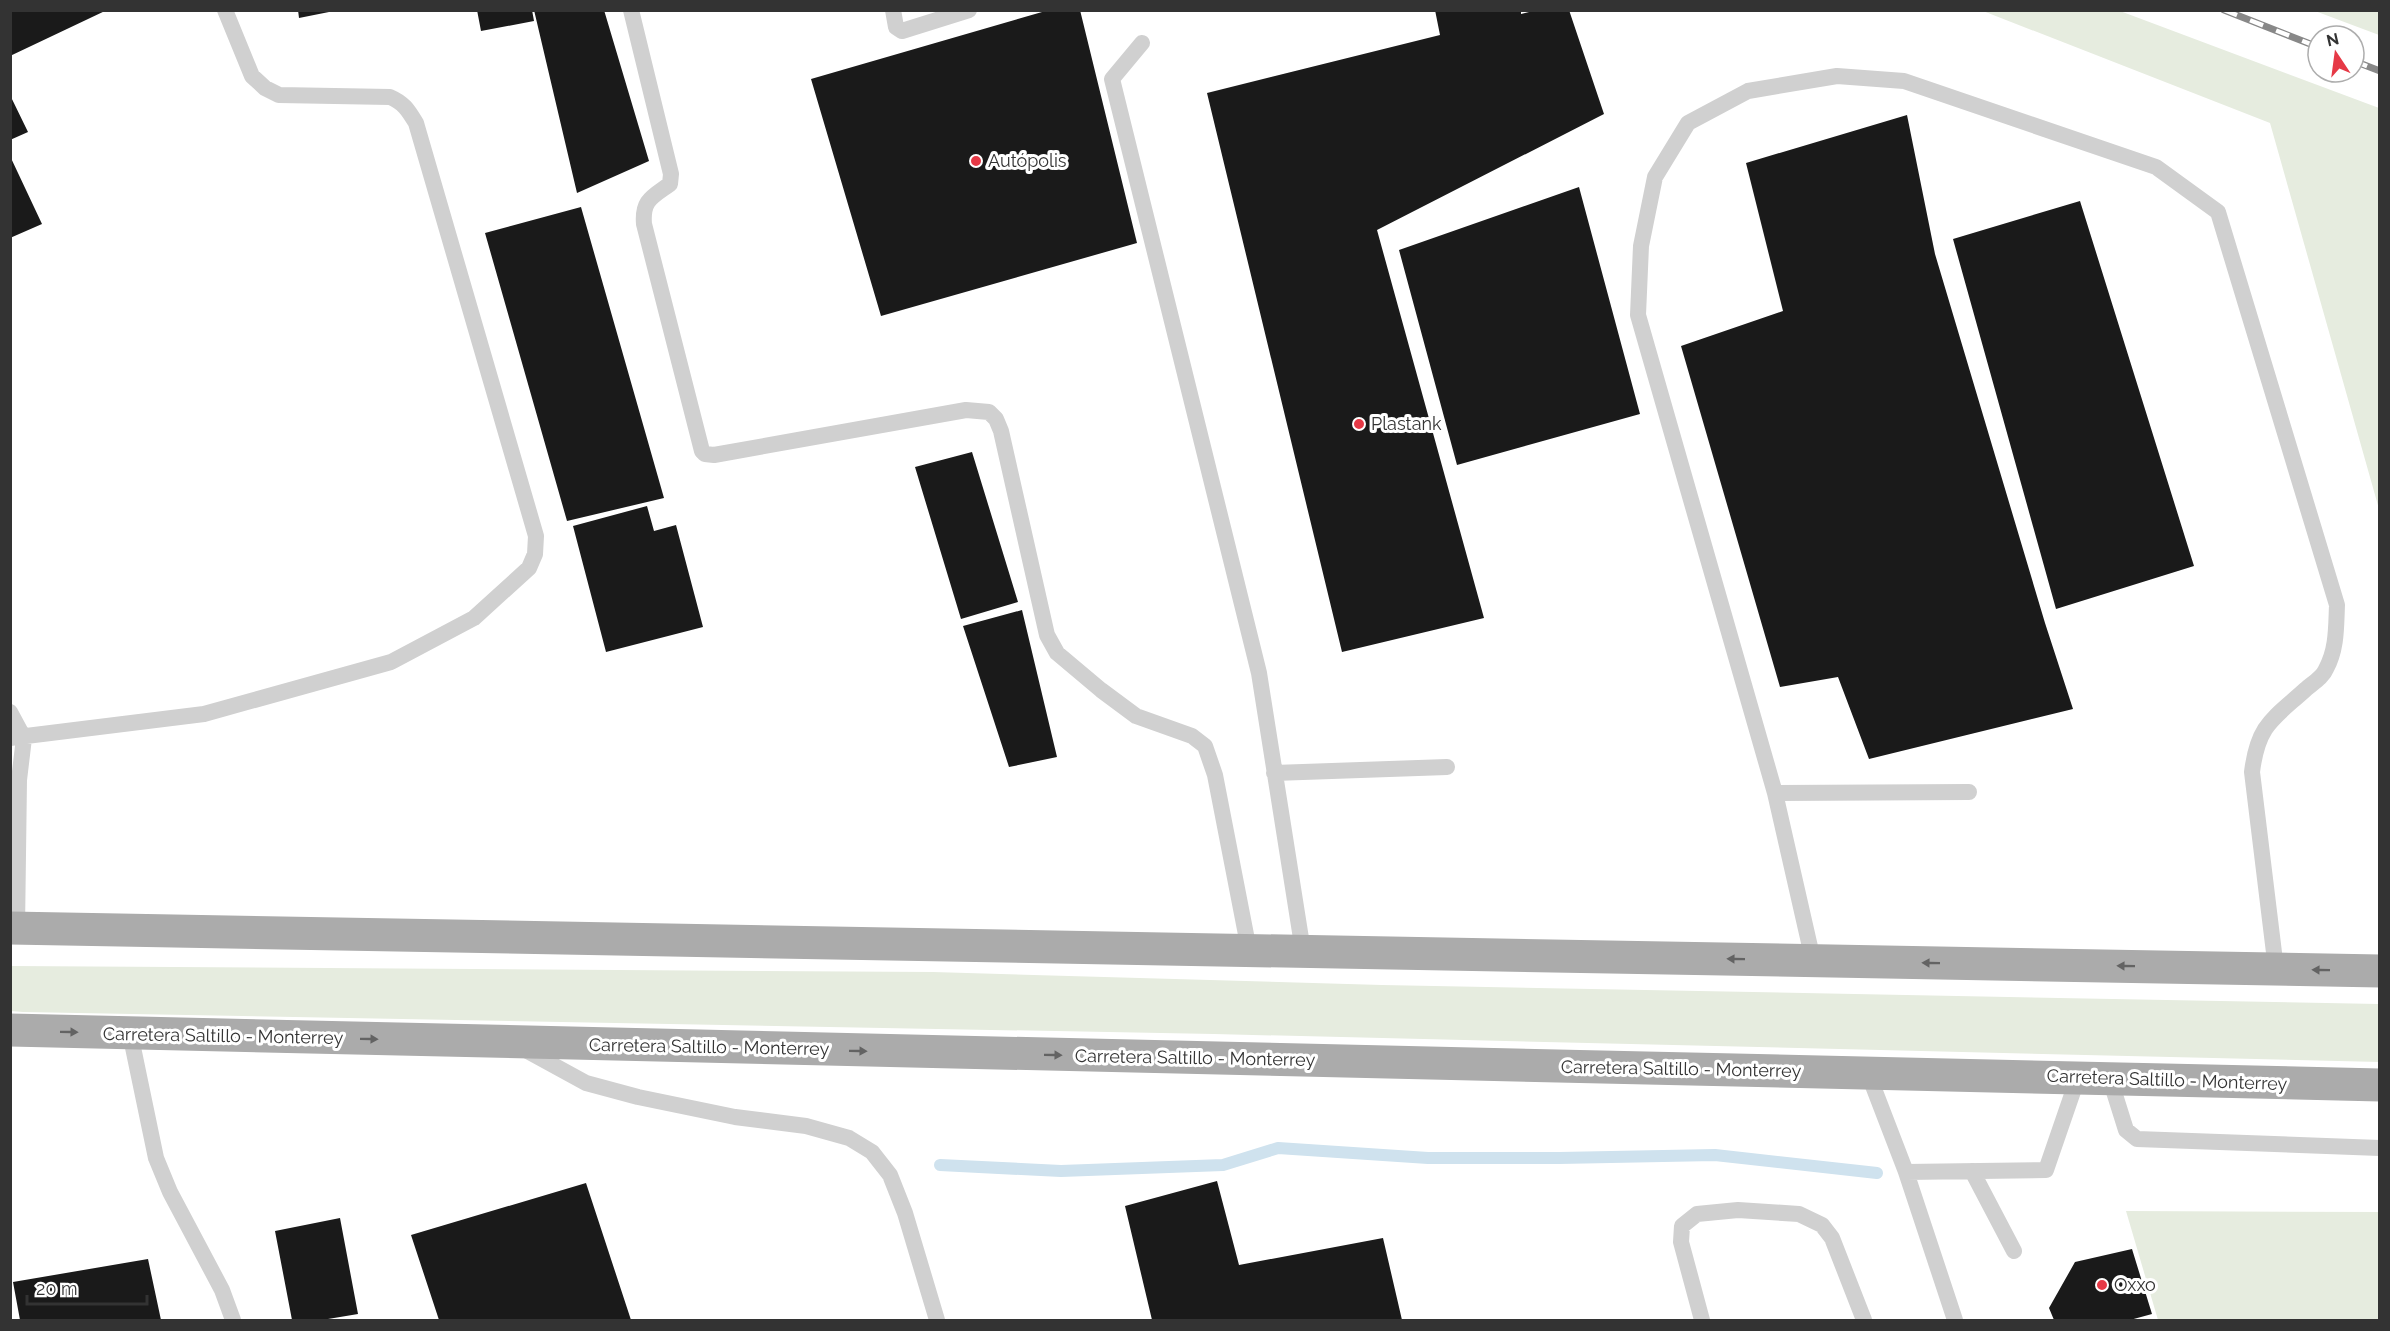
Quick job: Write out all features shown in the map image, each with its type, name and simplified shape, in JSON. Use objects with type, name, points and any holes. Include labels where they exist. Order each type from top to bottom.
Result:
[{"type":"main road","points":[[14,929],[2379,971]]},
{"type":"main road","name":"Carretera Saltillo - Monterrey","points":[[10,1030],[2379,1085]]},
{"type":"lane","points":[[17,738],[204,714],[391,662],[474,618],[529,568],[535,554],[536,536],[419,135],[408,110],[401,102],[390,97],[279,95],[265,88],[252,76],[225,10]]},
{"type":"lane","points":[[632,10],[671,174],[670,184],[647,200],[643,212],[644,224],[702,451],[705,454],[714,455],[966,410],[989,412],[996,419],[1001,431],[1047,635],[1058,653],[1136,716],[1192,736],[1205,746],[1215,775],[1249,950]]},
{"type":"lane","points":[[893,10],[896,27],[902,31],[969,10]]},
{"type":"lane","points":[[1142,43],[1112,79],[1259,673],[1303,951]]},
{"type":"lane","points":[[1813,960],[1774,793],[1638,315],[1641,246],[1655,177],[1688,123],[1748,91],[1837,76],[1904,81],[2156,167],[2218,212],[2337,605],[2336,641],[2326,671],[2272,719],[2262,732],[2255,751],[2252,772],[2276,969]]},
{"type":"lane","points":[[10,712],[17,738],[19,780],[14,929]]},
{"type":"lane","points":[[1274,773],[1447,767]]},
{"type":"lane","points":[[1774,793],[1969,792]]},
{"type":"lane","points":[[130,1033],[156,1158],[170,1192],[222,1290],[233,1320]]},
{"type":"lane","points":[[510,1042],[586,1083],[638,1097],[735,1117],[806,1126],[849,1138],[872,1152],[890,1175],[905,1213],[937,1320]]},
{"type":"lane","points":[[1868,1073],[1906,1172],[1955,1320]]},
{"type":"lane","points":[[1906,1172],[2046,1170],[2094,1078]]},
{"type":"lane","points":[[2094,1078],[2126,1130],[2137,1139],[2379,1148]]},
{"type":"lane","points":[[1972,1171],[2014,1251]]},
{"type":"lane","points":[[1702,1320],[1681,1242],[1682,1226],[1697,1214],[1738,1210],[1799,1214],[1822,1225],[1832,1238],[1864,1320]]},
{"type":"shaded area","points":[[1983,11],[2120,11],[2306,81],[2306,84],[2315,84],[2379,108],[2379,509],[2270,123]]},
{"type":"shaded area","points":[[2315,11],[2379,11],[2379,35],[2366,30],[2366,24],[2350,24]]},
{"type":"shaded area","points":[[11,966],[933,972],[1382,985],[2379,1004],[2380,1062],[1214,1034],[23,1012],[11,1011]]},
{"type":"shaded area","points":[[2126,1211],[2379,1212],[2379,1320],[2158,1320]]},
{"type":"building","points":[[10,10],[107,10],[10,56]]},
{"type":"building","points":[[298,10],[329,10],[329,12],[299,18]]},
{"type":"building","points":[[477,10],[532,10],[534,21],[481,31]]},
{"type":"building","points":[[534,10],[604,10],[649,161],[577,193]]},
{"type":"building","name":"Autópolis","points":[[1049,10],[1080,10],[1137,243],[881,316],[811,79]]},
{"type":"building","name":"Plastank","points":[[1435,10],[1521,10],[1521,14],[1537,10],[1569,10],[1604,114],[1377,230],[1484,618],[1342,652],[1207,93],[1440,35]]},
{"type":"building","points":[[10,95],[28,132],[10,140]]},
{"type":"building","points":[[1907,115],[1935,254],[2045,623],[2073,709],[1869,759],[1838,677],[1780,687],[1681,346],[1783,311],[1746,163]]},
{"type":"building","points":[[10,156],[42,224],[10,238]]},
{"type":"building","points":[[1579,187],[1640,414],[1457,465],[1399,250]]},
{"type":"building","points":[[2080,201],[2194,566],[2056,609],[1953,239]]},
{"type":"building","points":[[581,207],[664,498],[567,521],[485,233]]},
{"type":"building","points":[[972,452],[1018,602],[961,619],[915,467]]},
{"type":"building","points":[[647,506],[654,531],[676,525],[703,627],[606,652],[573,526]]},
{"type":"building","points":[[1022,610],[1057,757],[1009,767],[963,626]]},
{"type":"building","points":[[1217,1181],[1239,1265],[1383,1238],[1402,1320],[1152,1320],[1125,1206]]},
{"type":"building","points":[[586,1183],[631,1320],[439,1320],[411,1235]]},
{"type":"building","points":[[340,1218],[358,1314],[322,1320],[292,1320],[275,1231]]},
{"type":"building","name":"Oxxo","points":[[2132,1249],[2152,1314],[2130,1320],[2054,1320],[2049,1308],[2075,1262]]},
{"type":"building","points":[[148,1259],[161,1320],[20,1320],[13,1282]]},
{"type":"waterway","points":[[940,1165],[1061,1171],[1223,1165],[1278,1148],[1428,1158],[1715,1155],[1877,1173]]},
{"type":"railway","points":[[2224,10],[2306,42]]},
{"type":"railway","points":[[2366,66],[2380,71]]},
{"type":"place","name":"Autópolis","points":[[976,161]]},
{"type":"place","name":"Plastank","points":[[1359,424]]},
{"type":"place","name":"Oxxo","points":[[2102,1285]]}]
